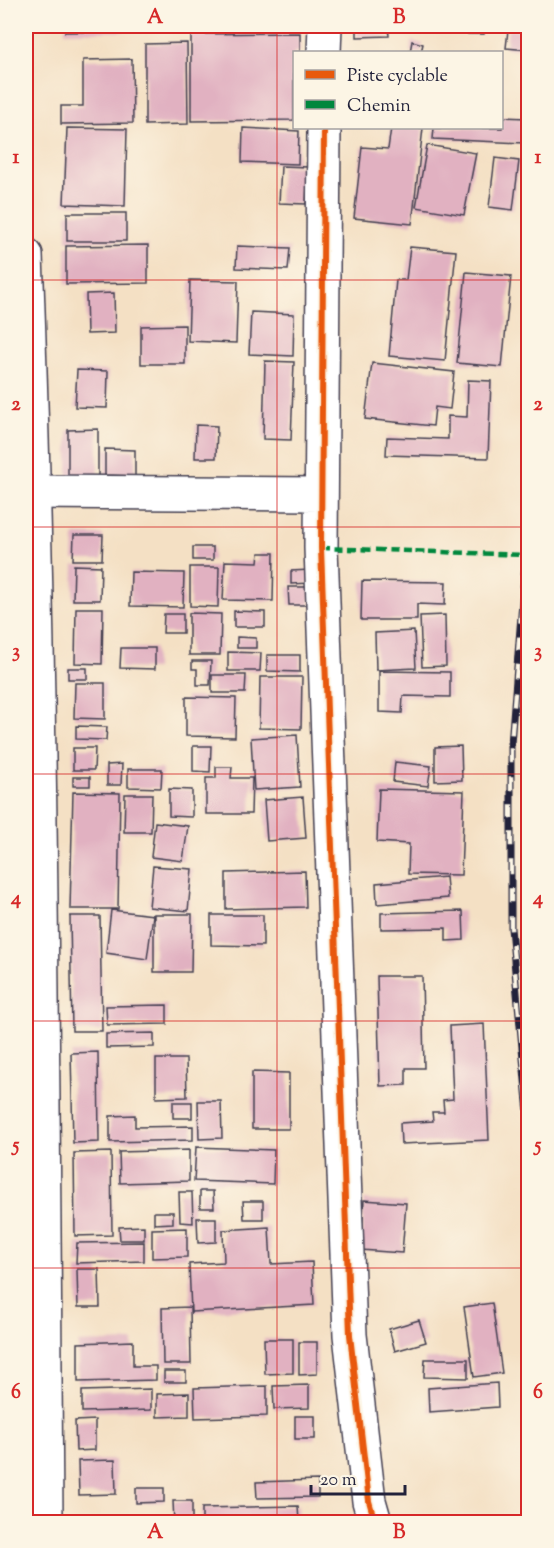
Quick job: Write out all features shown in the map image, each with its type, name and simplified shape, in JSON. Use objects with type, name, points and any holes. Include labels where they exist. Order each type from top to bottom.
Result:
[{"type":"street","points":[[324,51],[325,26]]},
{"type":"street","points":[[324,129],[320,494],[350,1335],[369,1501],[375,1522]]},
{"type":"street","points":[[26,255],[35,1060],[46,1522]]},
{"type":"street","points":[[30,492],[320,494]]},
{"type":"building","points":[[65,26],[152,26],[153,31],[65,32]]},
{"type":"building","points":[[187,26],[303,26],[303,27],[187,30]]},
{"type":"building","points":[[357,26],[388,26],[389,36],[357,37]]},
{"type":"building","points":[[468,26],[484,26],[484,34],[468,34]]},
{"type":"building","points":[[508,30],[528,31],[528,50],[506,48]]},
{"type":"building","points":[[300,33],[300,51],[293,51],[293,120],[191,121],[191,34]]},
{"type":"building","points":[[412,41],[423,44],[421,51],[410,51]]},
{"type":"building","points":[[187,43],[188,124],[145,125],[145,44]]},
{"type":"building","points":[[132,59],[133,123],[61,124],[61,106],[83,106],[83,60]]},
{"type":"building","points":[[503,117],[526,118],[525,143],[433,139],[434,129],[503,129]]},
{"type":"building","points":[[67,128],[127,129],[125,206],[64,204]]},
{"type":"building","points":[[243,128],[299,131],[298,164],[242,162]]},
{"type":"building","points":[[391,129],[423,129],[412,224],[354,218],[362,147],[388,149]]},
{"type":"building","points":[[427,145],[476,153],[464,215],[416,207]]},
{"type":"building","points":[[495,158],[519,161],[513,210],[489,207]]},
{"type":"building","points":[[281,166],[308,167],[306,204],[279,203]]},
{"type":"building","points":[[67,213],[126,213],[126,241],[67,241]]},
{"type":"building","points":[[148,245],[148,283],[66,284],[66,246]]},
{"type":"building","points":[[237,246],[290,248],[288,270],[236,268]]},
{"type":"building","points":[[410,247],[456,251],[445,361],[389,356],[396,280],[406,280]]},
{"type":"building","points":[[466,272],[511,276],[502,367],[457,363]]},
{"type":"building","points":[[190,280],[238,281],[236,343],[188,341]]},
{"type":"building","points":[[114,293],[115,333],[87,334],[86,294]]},
{"type":"building","points":[[251,312],[294,314],[293,356],[249,354]]},
{"type":"building","points":[[185,325],[185,364],[141,364],[141,326]]},
{"type":"building","points":[[265,361],[294,362],[291,440],[263,439]]},
{"type":"building","points":[[372,363],[454,372],[450,409],[435,407],[433,426],[365,419]]},
{"type":"building","points":[[77,370],[108,371],[107,408],[75,407]]},
{"type":"building","points":[[468,380],[491,381],[488,458],[386,455],[387,437],[448,439],[448,416],[467,417]]},
{"type":"building","points":[[196,425],[217,426],[216,458],[195,458]]},
{"type":"building","points":[[98,429],[98,477],[68,477],[68,430]]},
{"type":"building","points":[[105,449],[135,450],[135,476],[105,475]]},
{"type":"building","points":[[74,535],[103,535],[102,560],[73,560]]},
{"type":"building","points":[[193,547],[213,547],[213,560],[193,560]]},
{"type":"building","points":[[259,553],[274,553],[273,601],[223,600],[225,561],[258,562]]},
{"type":"building","points":[[74,565],[101,566],[100,600],[73,600]]},
{"type":"building","points":[[190,567],[219,567],[218,607],[190,606]]},
{"type":"building","points":[[310,570],[310,583],[291,584],[291,571]]},
{"type":"building","points":[[131,572],[184,573],[183,607],[130,606]]},
{"type":"building","points":[[362,581],[446,582],[445,605],[417,604],[417,620],[361,620]]},
{"type":"building","points":[[288,587],[310,587],[310,605],[289,605]]},
{"type":"building","points":[[76,608],[103,608],[102,664],[75,663]]},
{"type":"building","points":[[234,611],[265,612],[265,627],[234,627]]},
{"type":"building","points":[[189,613],[221,614],[220,655],[189,655]]},
{"type":"building","points":[[164,614],[183,614],[183,633],[163,633]]},
{"type":"building","points":[[445,615],[446,666],[422,667],[420,616]]},
{"type":"building","points":[[414,631],[416,668],[376,670],[375,633]]},
{"type":"building","points":[[237,637],[256,638],[256,648],[237,648]]},
{"type":"building","points":[[121,648],[155,648],[155,669],[120,668]]},
{"type":"building","points":[[228,652],[261,653],[260,671],[228,671]]},
{"type":"building","points":[[267,655],[300,655],[300,672],[267,671]]},
{"type":"building","points":[[192,661],[211,661],[210,685],[197,685],[197,669],[192,669]]},
{"type":"building","points":[[68,668],[87,668],[87,679],[68,679]]},
{"type":"building","points":[[379,671],[450,672],[450,697],[403,696],[402,713],[379,712]]},
{"type":"building","points":[[212,675],[246,675],[245,693],[212,693]]},
{"type":"building","points":[[260,677],[302,677],[301,729],[259,728]]},
{"type":"building","points":[[75,683],[105,683],[105,719],[74,718]]},
{"type":"building","points":[[186,697],[236,698],[235,737],[186,736]]},
{"type":"building","points":[[76,726],[107,727],[106,740],[76,739]]},
{"type":"building","points":[[297,735],[300,787],[254,790],[251,738]]},
{"type":"building","points":[[193,746],[211,746],[210,772],[193,771]]},
{"type":"building","points":[[461,746],[462,780],[435,781],[435,747]]},
{"type":"building","points":[[73,748],[95,748],[94,770],[73,770]]},
{"type":"building","points":[[395,762],[431,766],[428,786],[393,782]]},
{"type":"building","points":[[122,764],[121,785],[107,785],[107,765]]},
{"type":"building","points":[[216,767],[232,767],[231,778],[252,778],[251,814],[206,814],[206,778],[216,778]]},
{"type":"building","points":[[128,769],[162,769],[161,788],[128,787]]},
{"type":"building","points":[[73,777],[90,777],[90,786],[73,786]]},
{"type":"building","points":[[169,789],[192,790],[192,817],[169,816]]},
{"type":"building","points":[[379,789],[464,791],[461,875],[408,874],[409,844],[377,842]]},
{"type":"building","points":[[73,792],[120,793],[118,909],[70,909]]},
{"type":"building","points":[[125,794],[152,794],[151,832],[124,832]]},
{"type":"building","points":[[303,797],[306,838],[267,841],[264,800]]},
{"type":"building","points":[[155,822],[188,826],[183,861],[151,857]]},
{"type":"building","points":[[153,866],[192,869],[188,911],[149,907]]},
{"type":"building","points":[[305,871],[306,907],[226,909],[226,873]]},
{"type":"building","points":[[446,877],[448,898],[377,904],[376,883]]},
{"type":"building","points":[[111,910],[153,915],[147,959],[106,953]]},
{"type":"building","points":[[463,911],[464,940],[446,941],[446,928],[381,929],[381,913]]},
{"type":"building","points":[[154,914],[192,914],[191,972],[154,972]]},
{"type":"building","points":[[211,915],[263,915],[263,946],[211,945]]},
{"type":"building","points":[[70,916],[100,916],[102,1031],[72,1031]]},
{"type":"building","points":[[377,976],[422,976],[424,1068],[406,1068],[406,1085],[380,1086]]},
{"type":"building","points":[[167,1005],[167,1024],[107,1025],[106,1006]]},
{"type":"building","points":[[484,1024],[489,1140],[401,1144],[400,1123],[433,1121],[432,1112],[444,1112],[443,1100],[453,1099],[450,1026]]},
{"type":"building","points":[[154,1033],[154,1047],[106,1048],[106,1034]]},
{"type":"building","points":[[98,1052],[99,1142],[73,1143],[71,1053]]},
{"type":"building","points":[[156,1059],[186,1059],[187,1097],[156,1098]]},
{"type":"building","points":[[252,1072],[289,1073],[289,1129],[252,1129]]},
{"type":"building","points":[[198,1101],[221,1101],[222,1138],[199,1139]]},
{"type":"building","points":[[173,1102],[192,1102],[192,1118],[173,1118]]},
{"type":"building","points":[[135,1115],[135,1127],[193,1126],[193,1140],[110,1142],[110,1116]]},
{"type":"building","points":[[196,1147],[274,1150],[273,1184],[194,1181]]},
{"type":"building","points":[[189,1150],[189,1181],[120,1183],[119,1152]]},
{"type":"building","points":[[111,1152],[112,1235],[75,1236],[74,1153]]},
{"type":"building","points":[[200,1191],[213,1191],[214,1208],[200,1208]]},
{"type":"building","points":[[179,1192],[192,1192],[193,1223],[180,1222]]},
{"type":"building","points":[[364,1200],[406,1203],[402,1253],[361,1250]]},
{"type":"building","points":[[243,1201],[263,1201],[263,1219],[244,1219]]},
{"type":"building","points":[[154,1212],[173,1212],[173,1223],[154,1224]]},
{"type":"building","points":[[197,1218],[216,1218],[216,1242],[198,1243]]},
{"type":"building","points":[[144,1226],[144,1240],[120,1240],[119,1227]]},
{"type":"building","points":[[269,1227],[271,1264],[312,1262],[314,1305],[191,1312],[189,1264],[224,1262],[223,1230]]},
{"type":"building","points":[[187,1228],[187,1257],[152,1258],[152,1229]]},
{"type":"building","points":[[144,1242],[144,1261],[76,1263],[77,1243]]},
{"type":"building","points":[[77,1269],[99,1269],[100,1307],[78,1307]]},
{"type":"building","points":[[492,1303],[502,1373],[474,1377],[464,1307]]},
{"type":"building","points":[[190,1307],[191,1364],[163,1364],[162,1308]]},
{"type":"building","points":[[419,1320],[426,1342],[395,1351],[389,1329]]},
{"type":"building","points":[[264,1339],[293,1339],[293,1373],[265,1374]]},
{"type":"building","points":[[133,1341],[133,1366],[156,1366],[156,1380],[78,1382],[78,1343]]},
{"type":"building","points":[[299,1342],[317,1342],[317,1374],[299,1375]]},
{"type":"building","points":[[425,1359],[468,1359],[468,1378],[424,1377]]},
{"type":"building","points":[[164,1371],[186,1371],[186,1382],[164,1382]]},
{"type":"building","points":[[497,1383],[498,1407],[429,1412],[428,1388]]},
{"type":"building","points":[[309,1385],[309,1408],[274,1409],[273,1386]]},
{"type":"building","points":[[267,1386],[267,1416],[195,1418],[194,1388]]},
{"type":"building","points":[[151,1389],[151,1410],[82,1412],[82,1391]]},
{"type":"building","points":[[189,1393],[189,1416],[157,1417],[157,1394]]},
{"type":"building","points":[[295,1416],[315,1416],[315,1439],[295,1439]]},
{"type":"building","points":[[95,1420],[95,1450],[76,1451],[75,1421]]},
{"type":"building","points":[[115,1460],[116,1494],[79,1495],[78,1461]]},
{"type":"building","points":[[318,1480],[318,1497],[257,1498],[256,1482]]},
{"type":"building","points":[[136,1488],[164,1488],[164,1502],[136,1503]]},
{"type":"building","points":[[173,1501],[192,1501],[192,1522],[174,1522]]},
{"type":"building","points":[[298,1506],[299,1522],[202,1522],[202,1508]]},
{"type":"railway","points":[[528,525],[511,744],[511,928],[528,1113]]},
{"type":"marked path","points":[[321,548],[528,555]]},
{"type":"cycle path","points":[[324,129],[321,548],[350,1335],[369,1501],[375,1522]]}]
